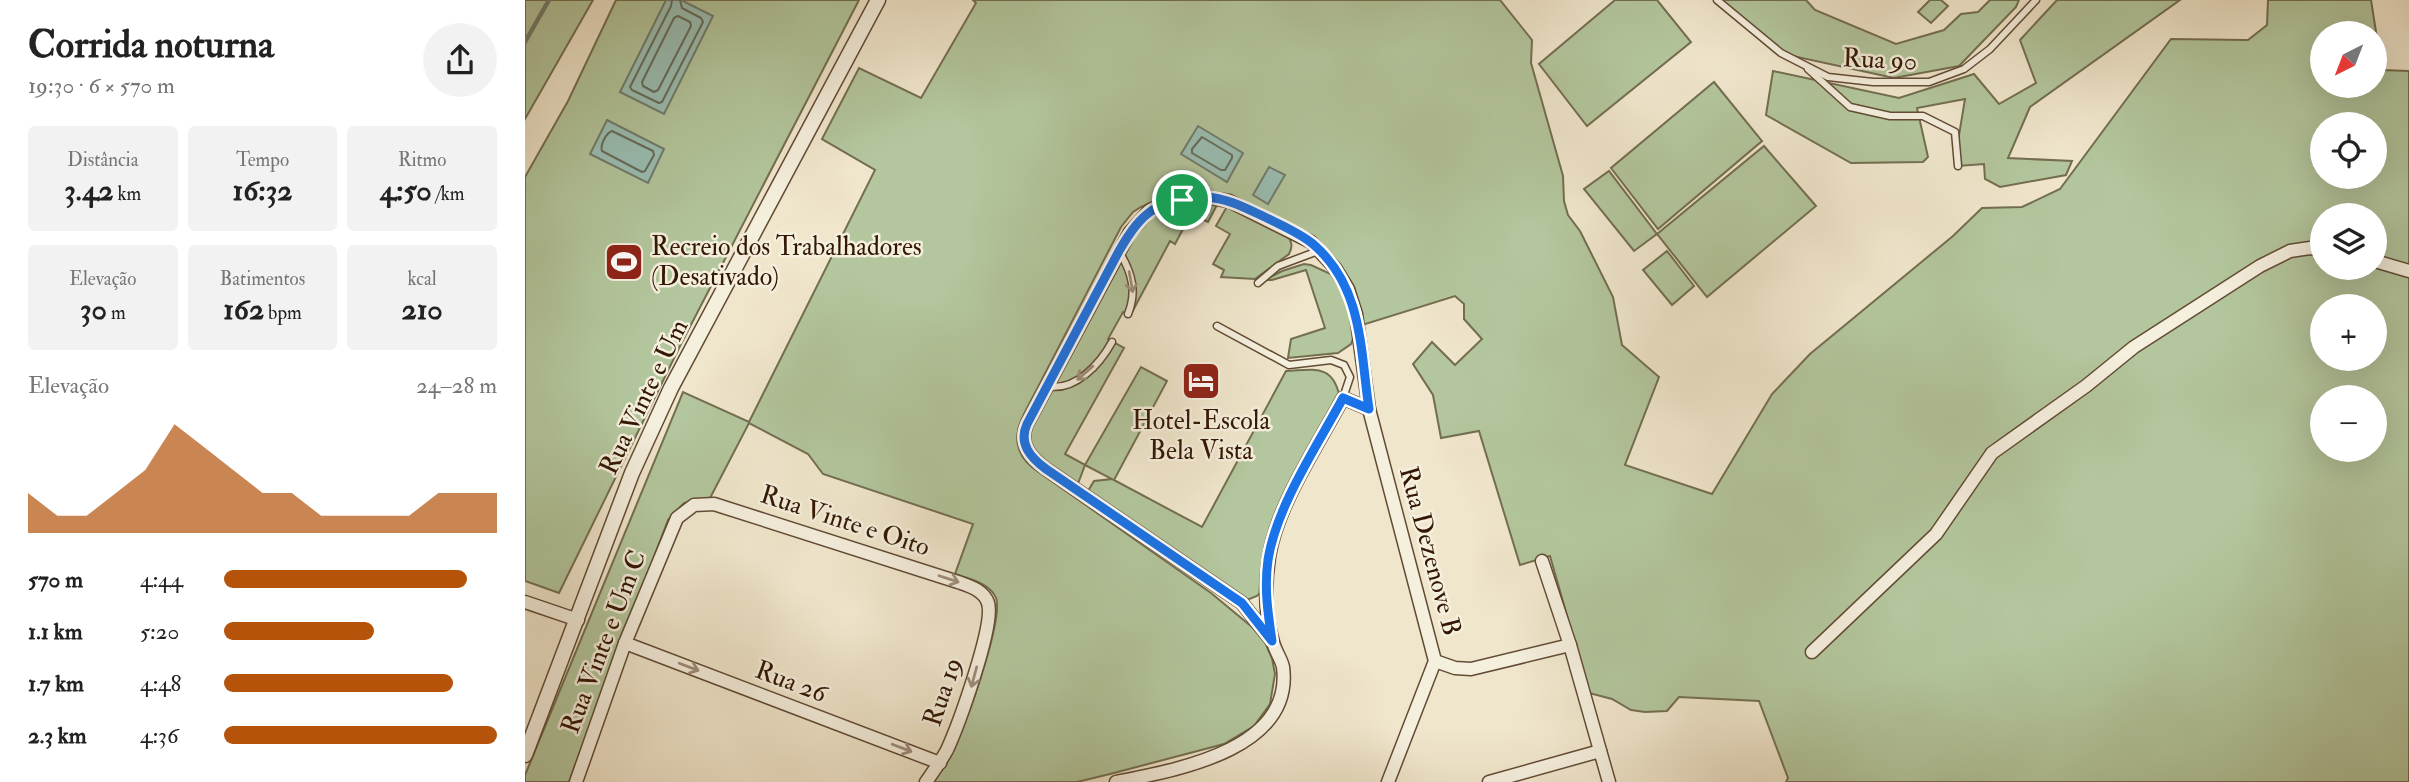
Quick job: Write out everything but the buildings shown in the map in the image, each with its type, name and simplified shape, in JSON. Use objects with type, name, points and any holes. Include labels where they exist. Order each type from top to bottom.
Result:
[{"type":"street","name":"Rua Vinte e Um","points":[[525,755],[632,473],[671,388],[878,0]]},
{"type":"street","name":"Rua Dezenove B","points":[[1272,641],[1242,603],[1032,458],[1024,440],[1024,429],[1119,251],[1136,224],[1150,211],[1174,201],[1218,198],[1302,237],[1335,268],[1352,300],[1369,409],[1435,662],[1388,782]]},
{"type":"street","points":[[1812,652],[1936,534],[1992,453],[2086,386],[2134,347],[2260,267],[2290,251],[2310,248]]},
{"type":"street","points":[[2387,265],[2409,271]]},
{"type":"street","points":[[1119,782],[1203,760],[1241,744],[1260,731],[1273,716],[1283,694],[1283,665],[1272,641],[1266,600],[1269,559],[1275,534],[1290,498],[1343,398],[1369,409]]},
{"type":"street","name":"Rua Vinte e Oito","points":[[677,518],[694,505],[714,504],[740,511],[967,585],[982,593],[989,611]]},
{"type":"street","name":"Rua Vinte e Um C","points":[[576,782],[625,643],[677,518]]},
{"type":"street","points":[[1542,561],[1570,645],[1609,782]]},
{"type":"street","points":[[1242,603],[1266,600]]},
{"type":"street","points":[[525,602],[578,620]]},
{"type":"street","name":"Rua 19","points":[[926,782],[940,763],[955,731],[970,689],[989,611]]},
{"type":"street","name":"Rua 26","points":[[625,643],[940,763]]},
{"type":"street","points":[[1435,662],[1471,670],[1570,645]]},
{"type":"street","points":[[1489,782],[1600,751]]},
{"type":"lane","name":"Rua 90","points":[[1717,0],[1781,53],[1828,76],[1873,82],[1929,82],[1964,69],[1990,48],[2036,0]]},
{"type":"lane","points":[[1801,63],[1850,107],[1890,116],[1923,116],[1955,132],[1958,166]]},
{"type":"lane","points":[[1119,251],[1133,285],[1128,314]]},
{"type":"lane","points":[[1258,283],[1278,266],[1319,251]]},
{"type":"lane","points":[[1217,326],[1289,365],[1331,360],[1344,365],[1350,377],[1343,398]]},
{"type":"lane","points":[[1047,386],[1064,387],[1079,379],[1101,359],[1112,342]]},
{"type":"green space","points":[[525,0],[593,0],[525,119]]},
{"type":"green space","name":"Recreio dos Trabalhadores (Desativado)","points":[[616,0],[859,0],[680,346],[559,593],[525,581],[525,177],[568,101]]},
{"type":"green space","points":[[973,0],[1500,0],[1532,40],[1531,63],[1563,176],[1564,201],[1568,215],[1580,231],[1613,297],[1622,345],[1659,377],[1625,465],[1712,494],[1772,394],[1810,354],[1953,236],[1982,208],[2022,207],[2060,189],[2171,39],[2248,40],[2267,25],[2268,0],[2371,0],[2374,21],[2310,21],[2310,98],[2387,98],[2387,70],[2409,71],[2409,782],[1786,782],[1788,778],[1759,701],[1679,697],[1667,711],[1645,712],[1631,710],[1612,699],[1589,693],[1550,556],[1520,565],[1479,431],[1441,438],[1433,395],[1413,364],[1432,342],[1455,365],[1482,339],[1464,319],[1464,304],[1455,296],[1359,326],[1358,317],[1316,244],[1197,192],[1165,197],[1141,207],[1133,212],[1121,227],[1024,414],[1017,436],[1022,456],[1033,468],[1211,593],[1252,627],[1265,642],[1275,674],[1270,704],[1254,726],[1224,744],[1077,782],[932,782],[957,739],[968,713],[995,623],[997,608],[993,593],[978,582],[955,574],[973,524],[823,474],[808,454],[749,423],[709,500],[684,503],[668,520],[569,782],[525,782],[525,775],[683,392],[749,422],[875,170],[822,139],[859,68],[921,98],[976,3]]},
{"type":"green space","points":[[1615,0],[1657,0],[1691,42],[1587,126],[1539,64]]},
{"type":"green space","points":[[1718,0],[1806,0],[1815,10],[1896,44],[1944,30],[1961,14],[1978,12],[1990,0],[2019,0],[2016,7],[1959,66],[1894,78],[1775,52]]},
{"type":"green space","points":[[1930,0],[1941,0],[1948,6],[1931,23],[1918,12]]},
{"type":"green space","points":[[2057,0],[2180,0],[2030,107],[2008,158],[2072,161],[2066,175],[2000,187],[1985,179],[1984,164],[1958,166],[1959,135],[1965,99],[1917,108],[1928,157],[1923,162],[1851,163],[1766,115],[1773,71],[1899,98],[1974,74],[1999,104],[2036,83],[2020,40]]},
{"type":"green space","points":[[1714,82],[1762,141],[1658,229],[1611,168]]},
{"type":"green space","points":[[1764,146],[1816,206],[1707,297],[1657,234]]},
{"type":"green space","points":[[1609,171],[1657,234],[1634,251],[1584,189]]},
{"type":"green space","points":[[1219,201],[1208,222],[1191,214],[1175,244],[1170,241],[1130,316],[1123,312],[1108,339],[1124,348],[1065,454],[1085,465],[1076,489],[1037,460],[1026,436],[1140,221],[1167,205]]},
{"type":"green space","points":[[1229,203],[1287,235],[1291,242],[1289,254],[1255,279],[1221,277],[1224,270],[1213,264],[1230,234],[1216,226]]},
{"type":"green space","points":[[1667,251],[1694,286],[1672,305],[1643,270]]},
{"type":"green space","points":[[1304,264],[1335,276],[1345,288],[1354,337],[1351,344],[1338,353],[1288,358],[1291,339],[1325,328],[1306,270],[1265,280]]},
{"type":"green space","points":[[1141,367],[1167,381],[1114,480],[1202,527],[1286,371],[1321,371],[1333,379],[1337,387],[1340,398],[1285,502],[1262,591],[1247,600],[1085,496],[1094,481],[1112,479],[1085,465]]},
{"type":"water","points":[[666,0],[681,0],[713,16],[664,114],[620,92]]},
{"type":"water","points":[[607,120],[664,149],[648,183],[590,154]]},
{"type":"water","points":[[1198,126],[1243,153],[1227,182],[1181,154]]},
{"type":"water","points":[[1269,167],[1285,175],[1268,204],[1253,195]]},
{"type":"waterway","points":[[525,42],[549,0]]},
{"type":"place","name":"Recreio dos Trabalhadores (Desativado)","points":[[624,262]]},
{"type":"place","name":"Hotel-Escola Bela Vista","points":[[1201,381]]},
{"type":"route","points":[[1205,197],[1229,201],[1302,237],[1314,245],[1335,268],[1348,289],[1356,314],[1369,409],[1343,398],[1284,509],[1271,548],[1267,571],[1266,600],[1272,641],[1242,603],[1037,463],[1028,452],[1024,440],[1024,429],[1130,232],[1145,214],[1165,204],[1182,200],[1205,197]]}]
